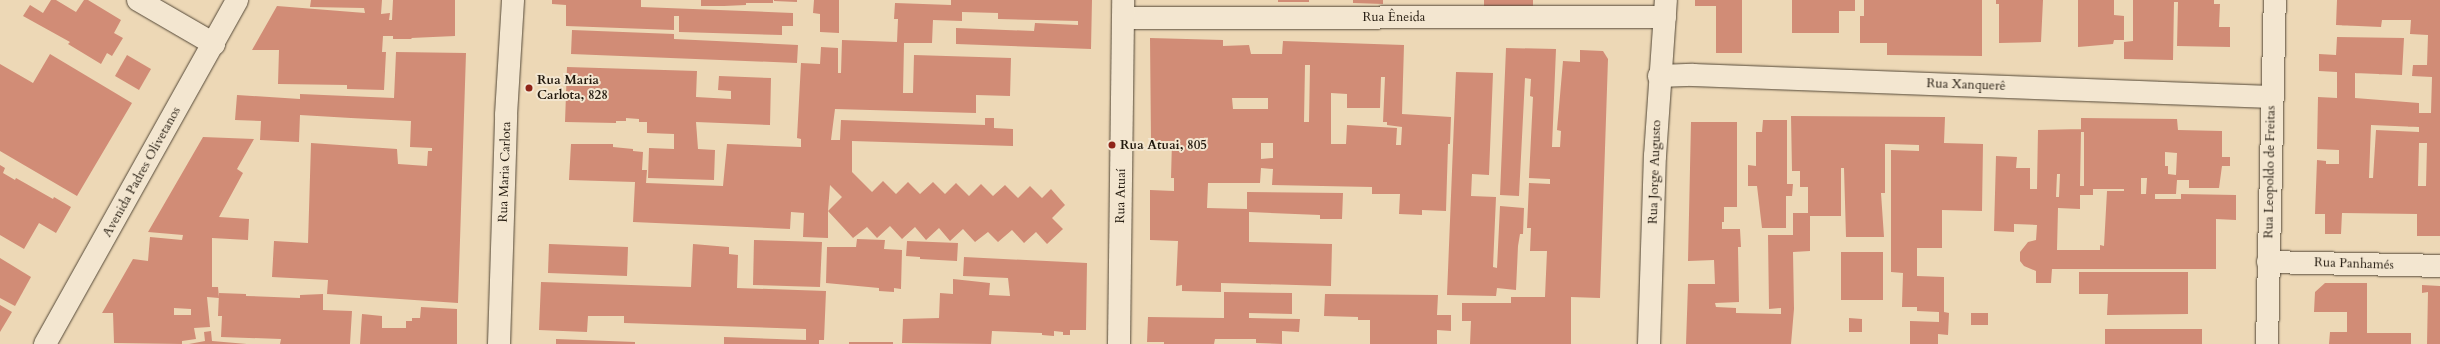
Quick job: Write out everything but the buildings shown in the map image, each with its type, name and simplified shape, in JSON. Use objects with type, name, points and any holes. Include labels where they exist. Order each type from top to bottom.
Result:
[{"type":"street","points":[[138,0],[214,44]]},
{"type":"street","name":"Avenida Padres Olivetanos","points":[[46,344],[238,0]]},
{"type":"street","name":"Rua Maria Carlota","points":[[499,344],[506,115],[513,0]]},
{"type":"street","name":"Rua Leopoldo de Freitas","points":[[2267,344],[2275,0]]},
{"type":"street","name":"Rua Êneida","points":[[1123,9],[1666,8]]},
{"type":"street","name":"Rua Jorge Augusto","points":[[1649,344],[1659,76],[1666,8]]},
{"type":"street","name":"Rua Atuaí","points":[[1118,344],[1123,9]]},
{"type":"street","name":"Rua Xanquerê","points":[[1659,76],[1693,75],[2272,97]]},
{"type":"street","name":"Rua Panhamés","points":[[2268,262],[2440,266]]},
{"type":"place","name":"Rua Maria Carlota, 828","points":[[529,88]]},
{"type":"place","name":"Rua Atuai, 805","points":[[1112,145]]}]
